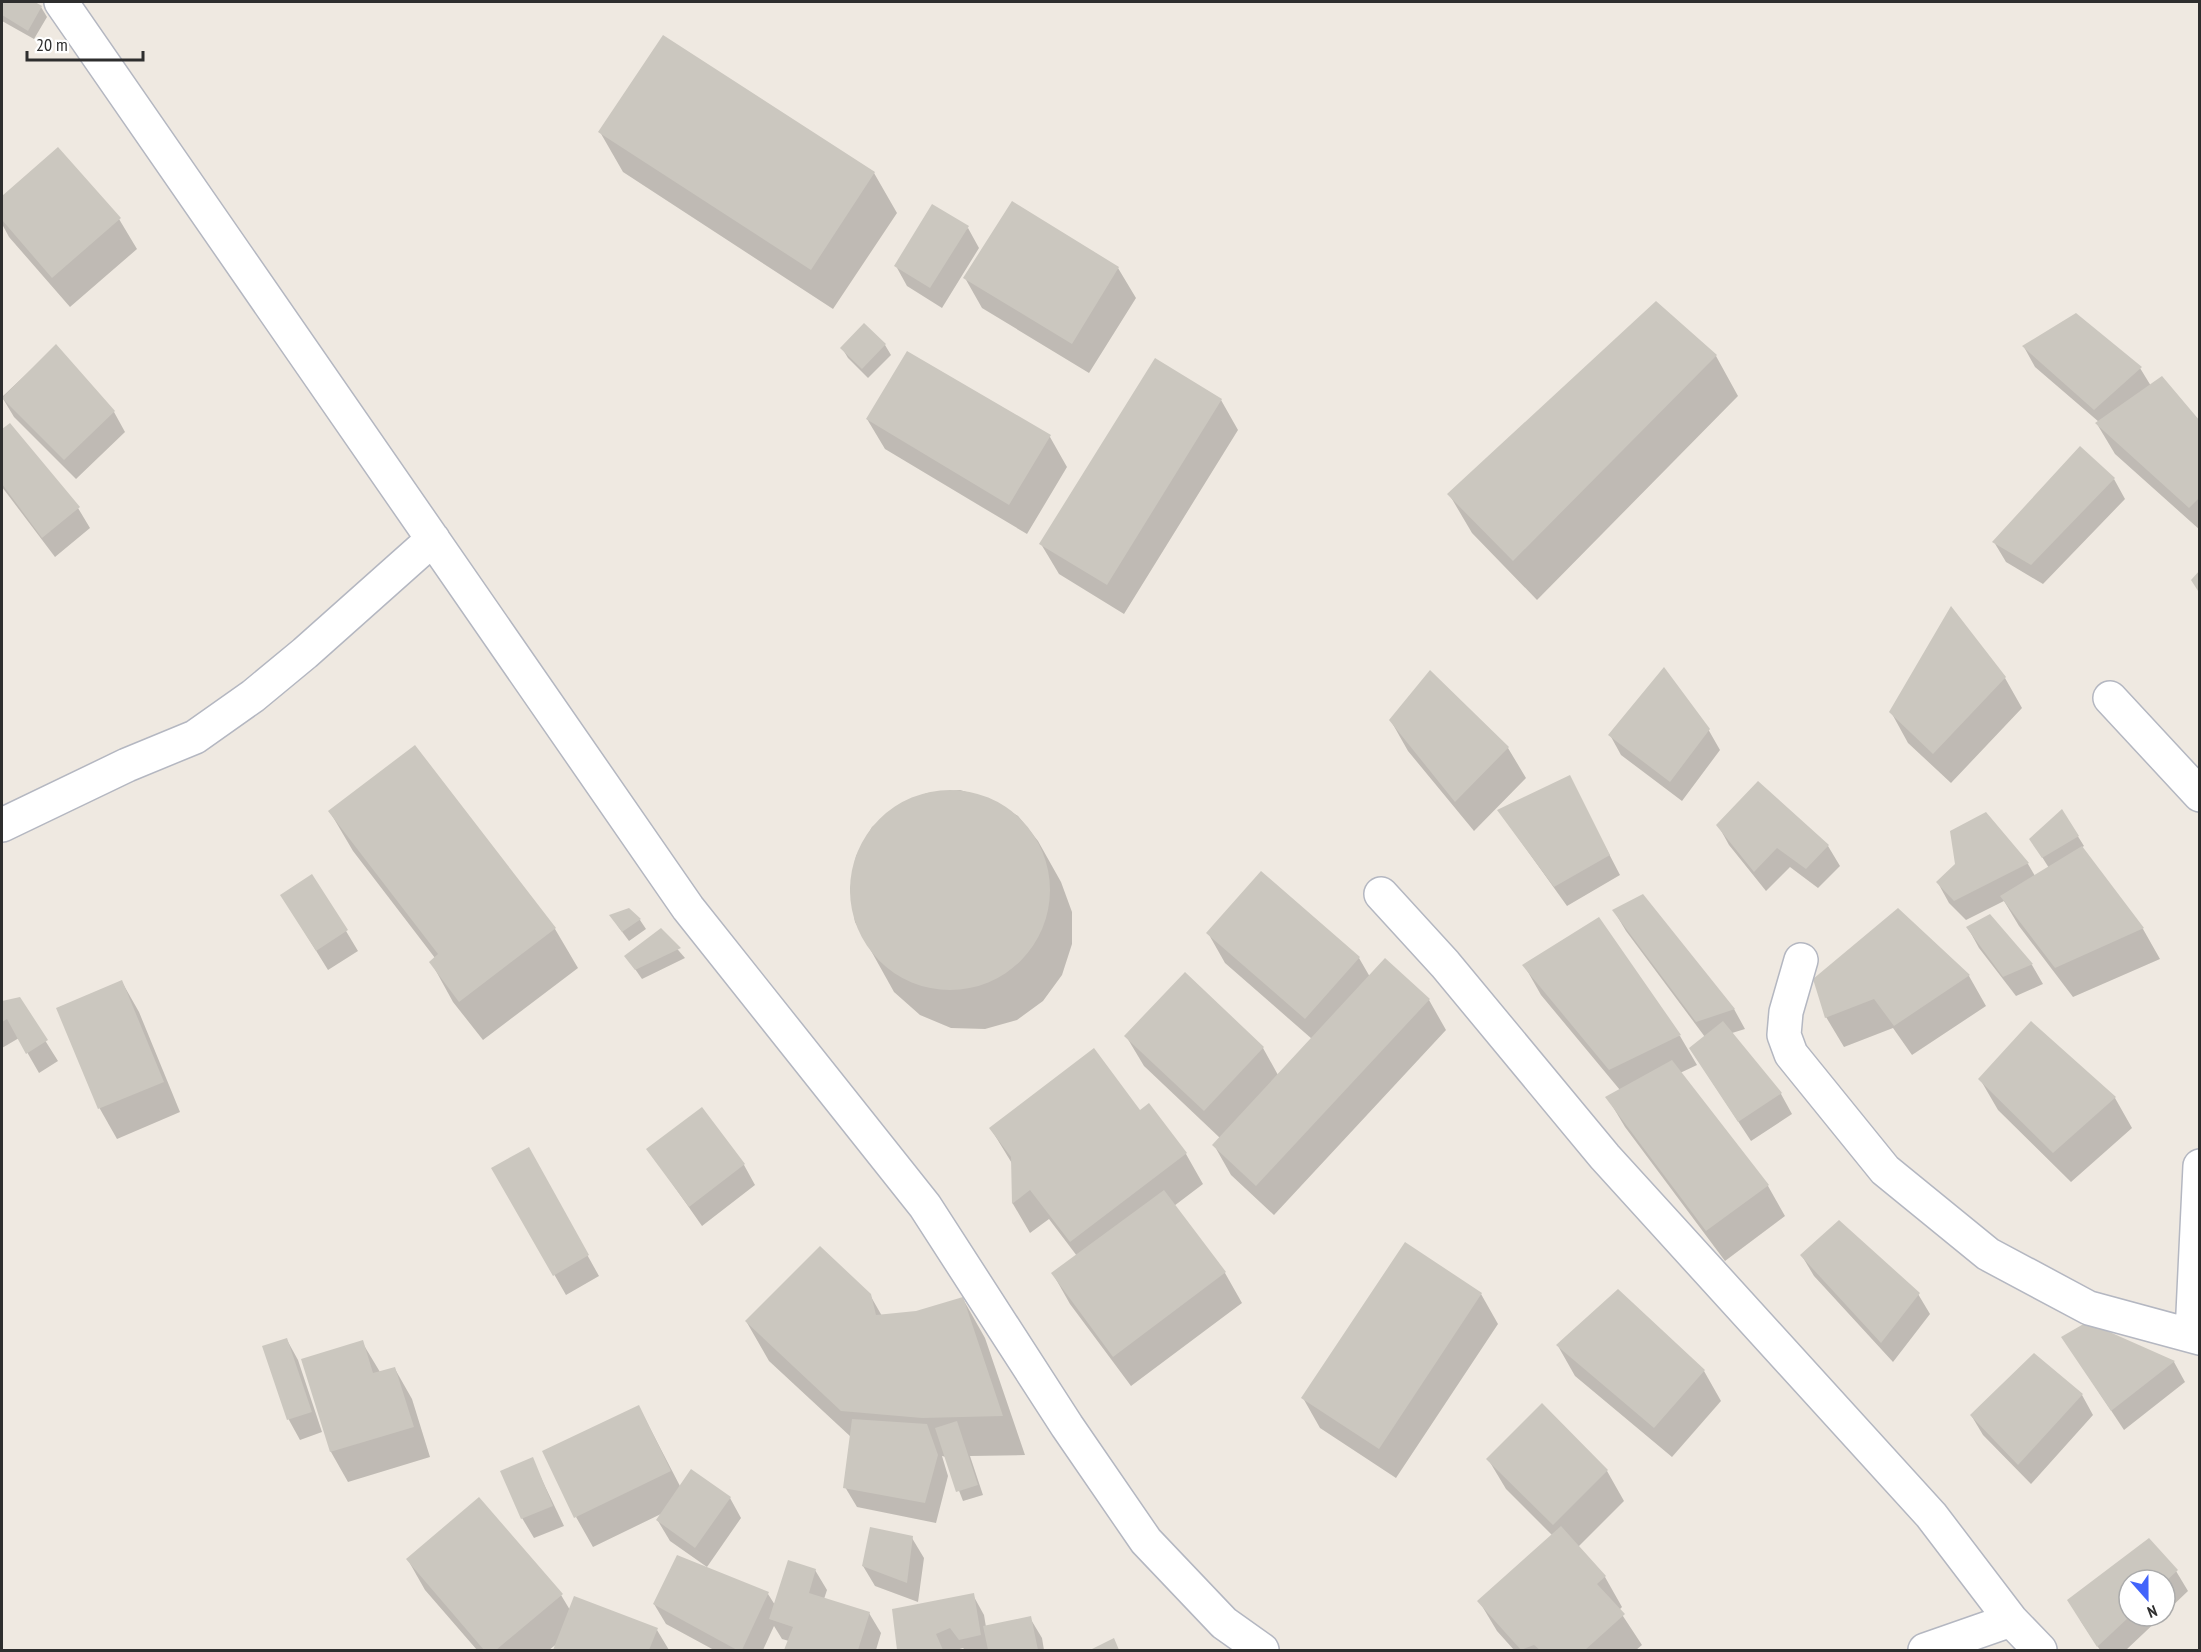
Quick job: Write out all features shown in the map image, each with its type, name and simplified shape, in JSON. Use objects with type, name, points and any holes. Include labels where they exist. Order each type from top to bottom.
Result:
[{"type":"street","points":[[61,2],[688,908],[925,1206],[1067,1426],[1146,1541],[1224,1623],[1262,1650]]},
{"type":"street","points":[[2,825],[127,765],[195,737],[279,675],[433,539]]},
{"type":"street","points":[[2110,698],[2199,795]]},
{"type":"street","points":[[1381,894],[1445,964],[1605,1157],[1931,1515],[2012,1620],[2040,1650]]},
{"type":"street","points":[[1801,960],[1786,1012],[1784,1035],[1791,1054],[1885,1170],[1998,1260],[2089,1308],[2196,1336],[2199,1166]]},
{"type":"street","points":[[1924,1650],[2012,1620]]},
{"type":"building","points":[[2,2],[35,2],[42,6],[28,31],[2,15]]},
{"type":"building","points":[[663,35],[875,172],[811,270],[598,132]]},
{"type":"building","points":[[58,147],[121,218],[52,278],[2,220],[2,196]]},
{"type":"building","points":[[1012,201],[1119,267],[1072,344],[963,278]]},
{"type":"building","points":[[932,204],[969,226],[930,288],[894,266]]},
{"type":"building","points":[[1656,301],[1717,355],[1513,561],[1447,494]]},
{"type":"building","points":[[2076,313],[2142,367],[2094,410],[2022,346]]},
{"type":"building","points":[[864,323],[886,344],[862,369],[840,348]]},
{"type":"building","points":[[56,344],[115,411],[64,460],[2,398]]},
{"type":"building","points":[[907,351],[1051,435],[1009,505],[866,419]]},
{"type":"building","points":[[1155,358],[1222,399],[1107,585],[1039,544]]},
{"type":"building","points":[[2162,376],[2200,421],[2200,497],[2189,508],[2095,423]]},
{"type":"building","points":[[10,423],[80,507],[42,538],[2,484],[2,429]]},
{"type":"building","points":[[2080,446],[2115,478],[2031,565],[1992,542]]},
{"type":"building","points":[[2200,570],[2200,594],[2191,580]]},
{"type":"building","points":[[1951,606],[2006,677],[1933,754],[1889,712]]},
{"type":"building","points":[[1664,667],[1710,729],[1670,782],[1608,735]]},
{"type":"building","points":[[1430,670],[1509,747],[1455,802],[1389,720]]},
{"type":"building","points":[[415,745],[556,928],[459,1002],[429,962],[438,954],[328,811]]},
{"type":"building","points":[[1570,775],[1610,855],[1554,887],[1497,810]]},
{"type":"building","points":[[1758,781],[1829,845],[1806,869],[1777,848],[1754,872],[1716,825]]},
{"type":"building","points":[[960,790],[970,791],[997,801],[1014,812],[1028,826],[1043,852],[1049,870],[1049,910],[1039,937],[1028,954],[1014,968],[997,979],[970,989],[940,990],[930,989],[903,979],[886,968],[872,954],[861,937],[851,910],[850,880],[851,870],[861,843],[872,826],[886,812],[903,801],[930,791]]},
{"type":"building","points":[[2062,809],[2079,836],[2042,858],[2029,839]]},
{"type":"building","points":[[1986,812],[2029,863],[1954,901],[1936,882],[1955,864],[1950,831]]},
{"type":"building","points":[[2082,846],[2144,928],[2055,968],[2000,896]]},
{"type":"building","points":[[1261,871],[1360,957],[1305,1019],[1206,933]]},
{"type":"building","points":[[312,874],[348,930],[316,951],[280,895]]},
{"type":"building","points":[[1643,894],[1735,1009],[1696,1022],[1612,910]]},
{"type":"building","points":[[629,908],[641,919],[622,932],[609,915]]},
{"type":"building","points":[[1898,908],[1970,975],[1894,1026],[1874,999],[1825,1018],[1813,979]]},
{"type":"building","points":[[1990,914],[2033,964],[2003,977],[1966,927]]},
{"type":"building","points":[[1599,917],[1681,1035],[1609,1070],[1522,965]]},
{"type":"building","points":[[661,928],[681,948],[635,970],[624,956]]},
{"type":"building","points":[[1385,958],[1430,999],[1256,1186],[1212,1145]]},
{"type":"building","points":[[1185,972],[1264,1047],[1204,1111],[1124,1036]]},
{"type":"building","points":[[122,980],[164,1082],[98,1109],[56,1008]]},
{"type":"building","points":[[20,997],[48,1040],[26,1054],[7,1019],[2,1022],[2,1001]]},
{"type":"building","points":[[1723,1021],[1782,1093],[1738,1122],[1689,1048]]},
{"type":"building","points":[[2031,1021],[2116,1097],[2053,1153],[1978,1079]]},
{"type":"building","points":[[1094,1048],[1140,1110],[1149,1103],[1187,1153],[1070,1242],[1030,1190],[1012,1204],[1011,1157],[989,1128]]},
{"type":"building","points":[[1672,1060],[1769,1185],[1706,1231],[1605,1097]]},
{"type":"building","points":[[702,1107],[745,1164],[689,1207],[646,1149]]},
{"type":"building","points":[[529,1147],[589,1255],[553,1276],[491,1168]]},
{"type":"building","points":[[1164,1190],[1226,1272],[1113,1357],[1051,1273]]},
{"type":"building","points":[[1839,1220],[1920,1293],[1881,1343],[1800,1255]]},
{"type":"building","points":[[1405,1242],[1482,1293],[1379,1449],[1301,1398]]},
{"type":"building","points":[[820,1246],[871,1294],[876,1315],[916,1311],[963,1297],[1003,1416],[922,1418],[841,1411],[745,1321]]},
{"type":"building","points":[[1618,1289],[1705,1370],[1654,1428],[1556,1345]]},
{"type":"building","points":[[2087,1322],[2175,1361],[2111,1411],[2061,1337]]},
{"type":"building","points":[[287,1338],[312,1412],[287,1420],[262,1346]]},
{"type":"building","points":[[363,1340],[373,1373],[395,1367],[414,1427],[330,1452],[301,1359]]},
{"type":"building","points":[[2034,1353],[2083,1394],[2018,1465],[1970,1415]]},
{"type":"building","points":[[1542,1403],[1608,1470],[1553,1525],[1486,1459]]},
{"type":"building","points":[[639,1405],[671,1471],[574,1518],[542,1451]]},
{"type":"building","points":[[852,1419],[927,1424],[938,1455],[925,1503],[843,1488]]},
{"type":"building","points":[[957,1421],[978,1485],[956,1492],[935,1428]]},
{"type":"building","points":[[533,1457],[553,1506],[521,1519],[500,1471]]},
{"type":"building","points":[[691,1469],[731,1497],[695,1548],[656,1520]]},
{"type":"building","points":[[479,1497],[563,1594],[496,1650],[484,1650],[406,1559]]},
{"type":"building","points":[[1561,1526],[1606,1576],[1597,1584],[1625,1614],[1585,1650],[1540,1650],[1534,1645],[1521,1650],[1477,1601]]},
{"type":"building","points":[[870,1527],[913,1536],[907,1583],[862,1566]]},
{"type":"building","points":[[2149,1538],[2176,1568],[2117,1568],[2117,1628],[2097,1647],[2067,1600]]},
{"type":"building","points":[[677,1555],[769,1592],[742,1650],[737,1650],[653,1604]]},
{"type":"building","points":[[788,1560],[816,1569],[809,1593],[870,1612],[858,1650],[784,1650],[793,1627],[769,1619]]},
{"type":"building","points":[[974,1593],[981,1635],[959,1640],[950,1628],[936,1634],[943,1650],[897,1650],[892,1609]]},
{"type":"building","points":[[574,1596],[658,1628],[649,1650],[553,1650]]},
{"type":"building","points":[[1031,1616],[1038,1650],[988,1650],[983,1626]]},
{"type":"building","points":[[1114,1638],[1119,1650],[1090,1650]]}]
